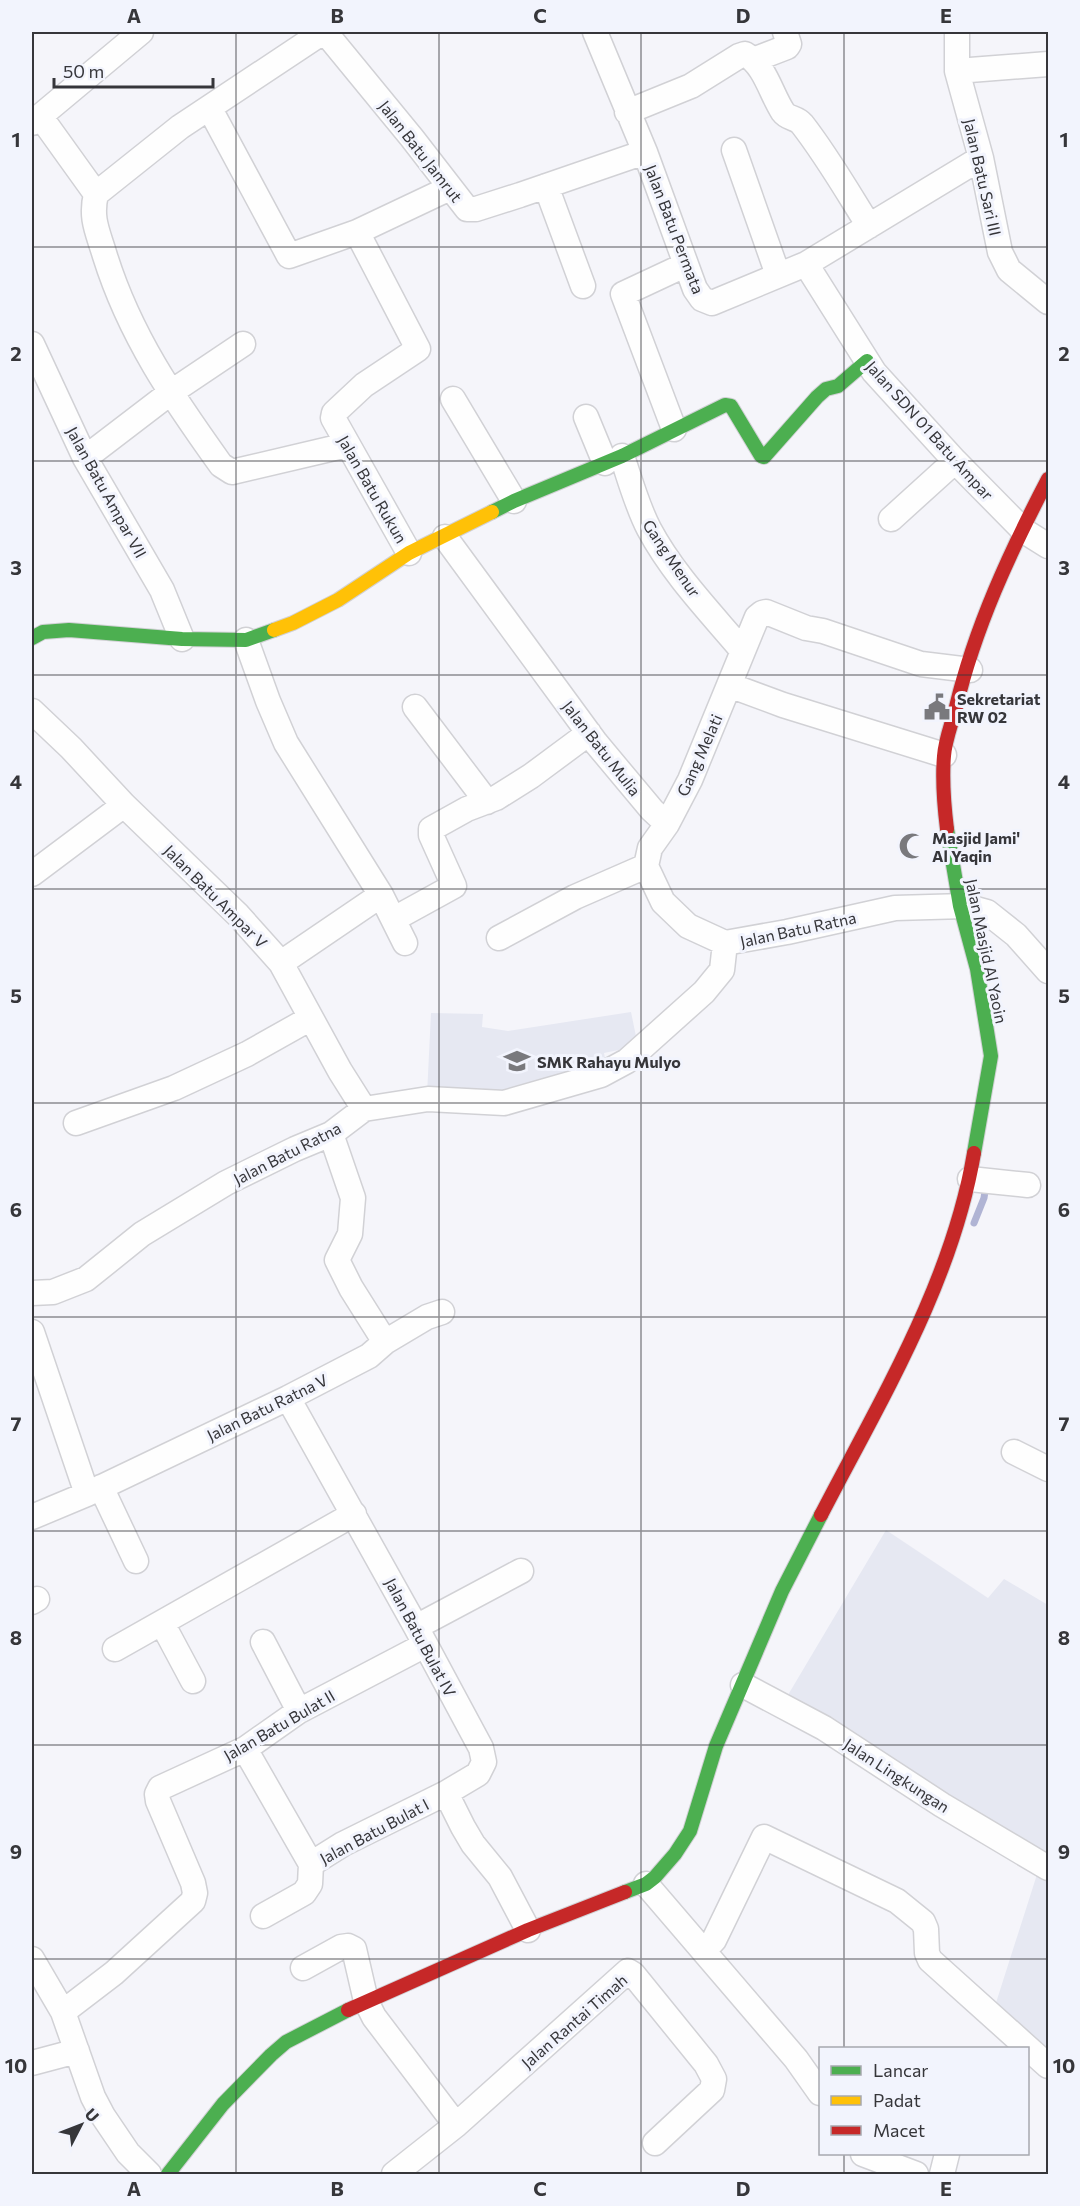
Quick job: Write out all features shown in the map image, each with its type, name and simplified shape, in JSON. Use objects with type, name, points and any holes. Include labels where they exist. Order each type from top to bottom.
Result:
[{"type":"street","points":[[96,194],[36,120],[141,32]]},
{"type":"street","points":[[324,32],[180,127],[96,194],[92,210],[115,289],[139,340],[170,393],[221,465],[232,472],[347,445]]},
{"type":"street","name":"Jalan Batu Jamrut","points":[[324,32],[412,138],[467,209],[476,209],[645,152]]},
{"type":"street","name":"Jalan Batu Permata","points":[[595,32],[645,152],[695,290],[702,299],[712,303],[806,264],[981,158]]},
{"type":"street","points":[[753,60],[787,47],[789,44],[785,32]]},
{"type":"street","name":"Jalan Batu Sari III","points":[[957,32],[957,71],[981,158],[1000,252],[1009,270],[1048,302]]},
{"type":"street","points":[[627,112],[690,86],[745,54],[753,60],[763,74],[784,115],[800,121],[869,225]]},
{"type":"street","points":[[957,71],[1048,64]]},
{"type":"street","points":[[210,109],[289,256],[357,232],[450,188]]},
{"type":"street","points":[[734,150],[778,275]]},
{"type":"street","points":[[546,186],[583,286]]},
{"type":"street","name":"Jalan Batu Rukun","points":[[357,232],[418,349],[364,385],[334,413],[333,418],[409,553]]},
{"type":"street","name":"Jalan SDN 01 Batu Ampar","points":[[806,264],[874,372],[955,461],[1023,530],[1047,545]]},
{"type":"street","points":[[674,429],[623,294],[686,265]]},
{"type":"street","name":"Jalan Batu Ampar VII","points":[[32,344],[85,458],[162,590],[182,639]]},
{"type":"street","points":[[85,458],[170,393],[243,344]]},
{"type":"street","points":[[32,639],[43,632],[69,630],[182,639],[246,640],[293,623],[338,600],[409,553],[514,501],[613,459],[728,405],[761,456],[764,457],[817,397],[826,389],[838,386],[867,361]]},
{"type":"street","points":[[453,399],[514,501]]},
{"type":"street","name":"Gang Menur","points":[[586,417],[613,459],[660,546],[685,581],[742,650]]},
{"type":"street","points":[[891,519],[955,461]]},
{"type":"street","name":"Jalan Masjid Al Yaoin","points":[[646,1884],[675,1854],[690,1831],[716,1746],[750,1689],[782,1591],[891,1380],[939,1279],[980,1179],[991,1056],[970,908],[950,854],[944,804],[944,755],[967,670],[994,592],[1048,479]]},
{"type":"street","name":"Jalan Batu Mulia","points":[[445,537],[589,733],[652,810],[667,824]]},
{"type":"street","name":"Gang Melati","points":[[667,824],[690,780],[742,650],[757,617],[762,612],[921,664],[967,670]]},
{"type":"street","points":[[246,640],[286,742],[381,895],[405,943]]},
{"type":"street","points":[[729,685],[783,705],[944,755]]},
{"type":"street","points":[[415,707],[487,802]]},
{"type":"street","name":"Jalan Batu Ampar V","points":[[32,711],[71,748],[123,805],[238,915],[281,963],[340,1071],[364,1109]]},
{"type":"street","points":[[394,919],[454,886],[430,829],[468,809],[487,802],[531,776],[589,733]]},
{"type":"street","points":[[32,874],[123,805]]},
{"type":"street","points":[[667,824],[650,848],[646,866],[663,902],[688,926],[725,943]]},
{"type":"street","points":[[499,938],[575,897],[646,866]]},
{"type":"street","points":[[281,963],[381,895]]},
{"type":"street","name":"Jalan Batu Ratna","points":[[32,1293],[53,1292],[86,1279],[142,1234],[226,1183],[331,1134],[364,1109],[428,1099],[504,1102],[601,1075],[627,1061],[704,992],[722,970],[725,943],[895,908],[970,908]]},
{"type":"street","points":[[970,908],[1016,935],[1048,971]]},
{"type":"street","points":[[76,1124],[174,1088],[247,1054],[311,1018]]},
{"type":"street","points":[[331,1134],[352,1198],[350,1234],[337,1260],[351,1288],[385,1342]]},
{"type":"street","points":[[980,1179],[1028,1185]]},
{"type":"street","name":"Jalan Batu Ratna V","points":[[32,1517],[94,1491],[288,1398],[369,1356],[385,1342],[427,1317],[442,1312]]},
{"type":"street","points":[[32,1332],[94,1491],[136,1561]]},
{"type":"street","name":"Jalan Batu Bulat IV","points":[[288,1398],[421,1636],[480,1748],[484,1762]]},
{"type":"street","points":[[1014,1452],[1048,1469]]},
{"type":"street","points":[[115,1648],[354,1515]]},
{"type":"street","name":"Jalan Batu Bulat II","points":[[63,2013],[102,1983],[193,1901],[195,1893],[193,1883],[158,1801],[157,1792],[163,1786],[245,1749],[299,1711],[521,1571]]},
{"type":"street","points":[[162,1623],[193,1681]]},
{"type":"street","points":[[263,1642],[299,1711]]},
{"type":"street","name":"Jalan Lingkungan","points":[[750,1689],[824,1728],[942,1804],[1048,1868]]},
{"type":"street","name":"Jalan Batu Bulat I","points":[[245,1749],[311,1864],[343,1844],[446,1793],[478,1774],[484,1762]]},
{"type":"street","points":[[446,1793],[473,1844],[500,1877],[528,1930]]},
{"type":"street","points":[[704,1951],[714,1940],[764,1837],[897,1901],[923,1922],[930,1960],[1026,2047]]},
{"type":"street","points":[[263,1916],[304,1893],[310,1884],[311,1864]]},
{"type":"street","points":[[168,2175],[223,2104],[271,2055],[295,2037],[369,2007],[528,1930],[646,1884],[796,2059],[819,2092]]},
{"type":"street","points":[[303,1968],[341,1947],[348,1946],[354,1949],[369,2007],[456,2125]]},
{"type":"street","points":[[32,1959],[38,1984],[63,2013],[93,2097],[103,2116],[128,2153],[149,2175]]},
{"type":"street","name":"Jalan Rantai Timah","points":[[395,2174],[456,2125],[628,1971],[633,1974],[706,2064],[714,2079],[712,2090],[655,2143]]},
{"type":"street","points":[[1029,2049],[1048,2066]]},
{"type":"street","points":[[32,2063],[77,2051]]},
{"type":"street","points":[[866,2155],[916,2175]]},
{"type":"street","points":[[942,2175],[948,2155]]},
{"type":"shaded area","name":"SMK Rahayu Mulyo","points":[[631,1012],[638,1046],[604,1053],[607,1068],[502,1096],[427,1095],[431,1013],[483,1014],[482,1027],[508,1031]]},
{"type":"shaded area","points":[[886,1530],[988,1598],[1004,1579],[1048,1605],[1048,2051],[994,2009],[1040,1865],[785,1700]]},
{"type":"waterway","points":[[974,1223],[984,1198],[986,1185]]},
{"type":"traffic: fast","points":[[492,512],[622,456],[725,405],[731,406],[761,456],[764,457],[817,397],[826,389],[838,386],[867,361]]},
{"type":"traffic: fast","points":[[32,638],[43,632],[69,630],[182,639],[246,640],[274,630]]},
{"type":"traffic: fast","points":[[947,829],[960,906],[977,969],[991,1056],[974,1153]]},
{"type":"traffic: fast","points":[[625,1892],[646,1884],[655,1877],[675,1854],[690,1831],[716,1746],[782,1591],[821,1515]]},
{"type":"traffic: fast","points":[[168,2174],[223,2104],[271,2055],[286,2042],[348,2010]]},
{"type":"traffic: slow","points":[[274,630],[338,600],[409,553],[492,512]]},
{"type":"traffic: jam","points":[[947,829],[943,765],[947,738],[964,677],[995,590],[1048,479]]},
{"type":"traffic: jam","points":[[821,1515],[890,1384],[932,1294],[964,1201],[974,1153]]},
{"type":"traffic: jam","points":[[348,2010],[528,1930],[625,1892]]},
{"type":"place","name":"Sekretariat RW 02","points":[[937,707]]},
{"type":"place","name":"Masjid Jami' Al Yaqin","points":[[912,846]]},
{"type":"place","name":"SMK Rahayu Mulyo","points":[[517,1061]]}]
